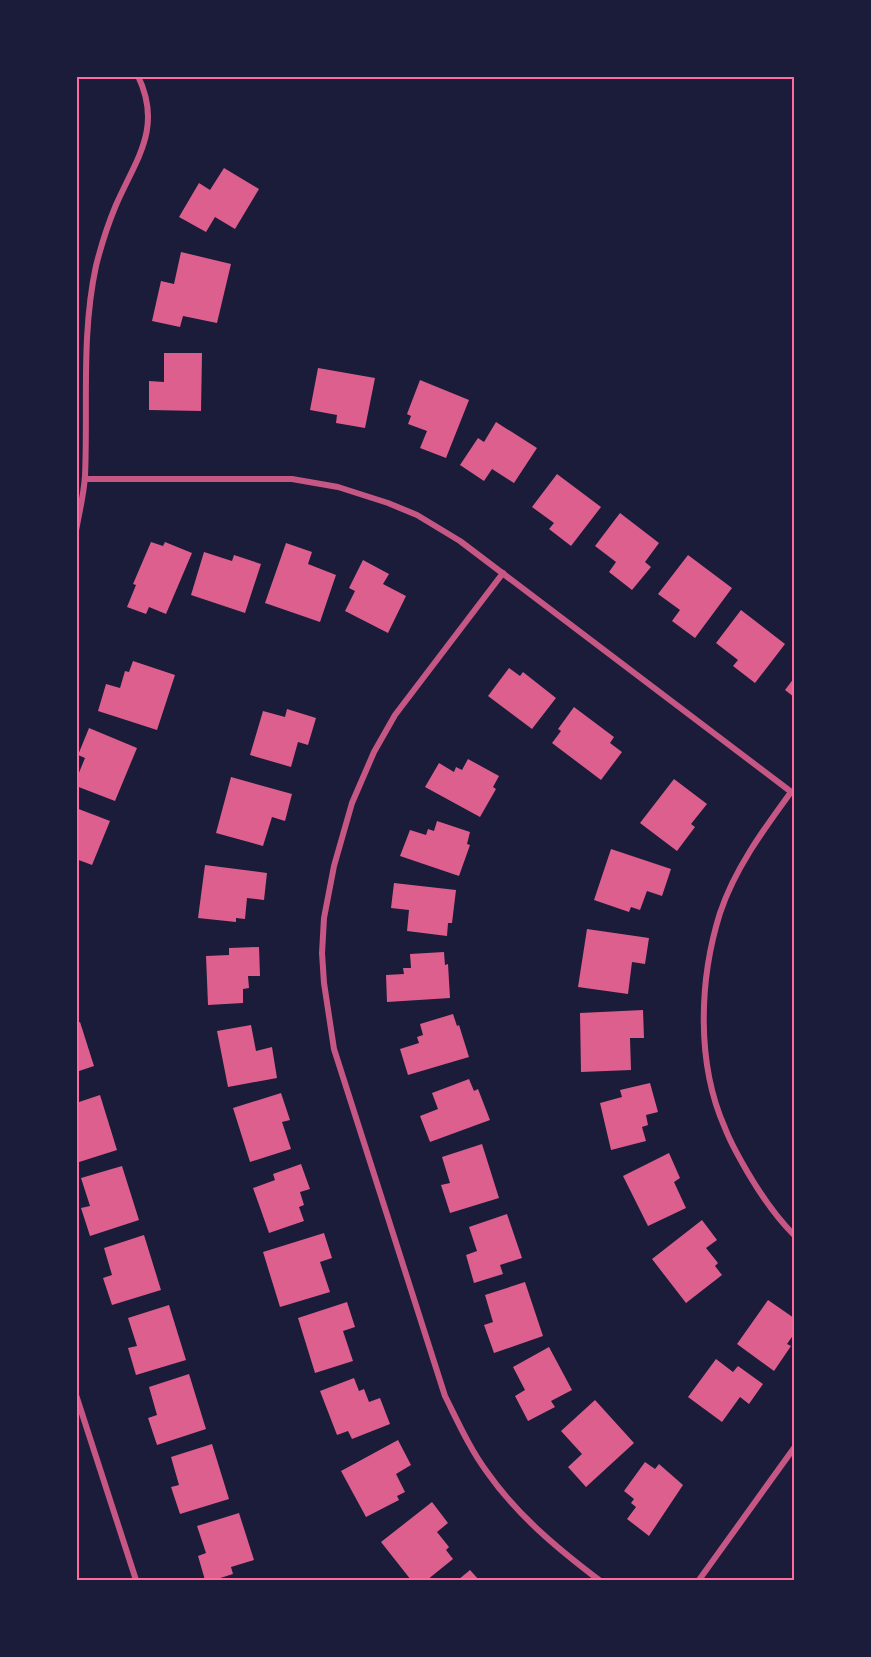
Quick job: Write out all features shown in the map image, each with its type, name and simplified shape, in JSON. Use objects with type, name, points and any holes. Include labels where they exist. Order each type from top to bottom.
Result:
[{"type":"street","points":[[76,531],[84,479],[89,304],[96,266],[115,207],[145,144],[149,127],[148,107],[138,76]]},
{"type":"street","points":[[84,479],[292,479],[338,487],[417,515],[460,541],[793,793],[752,847],[733,883],[721,913],[709,958],[705,999],[705,1043],[710,1082],[724,1127],[758,1191],[795,1235]]},
{"type":"street","points":[[503,573],[395,715],[369,762],[352,803],[334,866],[324,918],[322,953],[324,983],[334,1052],[444,1396],[468,1443],[508,1498],[544,1535],[599,1581]]},
{"type":"street","points":[[76,1395],[136,1581]]},
{"type":"street","points":[[699,1581],[795,1448]]},
{"type":"building","points":[[224,168],[259,189],[235,229],[215,217],[206,232],[179,217],[199,183],[210,190]]},
{"type":"building","points":[[181,252],[231,264],[217,323],[183,316],[180,327],[152,321],[161,281],[174,284]]},
{"type":"building","points":[[164,353],[202,353],[201,411],[149,410],[149,381],[164,382]]},
{"type":"building","points":[[318,368],[375,378],[365,428],[336,423],[337,415],[310,410]]},
{"type":"building","points":[[420,380],[469,400],[446,458],[420,448],[427,431],[408,424],[411,416],[407,414]]},
{"type":"building","points":[[496,422],[537,448],[514,483],[492,469],[484,481],[460,465],[478,438],[484,442]]},
{"type":"building","points":[[557,474],[601,507],[571,546],[549,529],[554,523],[532,507]]},
{"type":"building","points":[[620,513],[659,543],[645,562],[651,567],[632,590],[609,572],[616,562],[595,546]]},
{"type":"building","points":[[151,542],[163,546],[165,542],[192,553],[166,614],[149,607],[146,614],[127,607],[136,585],[133,584]]},
{"type":"building","points":[[286,543],[312,552],[308,564],[336,575],[320,622],[265,603]]},
{"type":"building","points":[[204,552],[232,561],[234,555],[261,564],[245,613],[191,595]]},
{"type":"building","points":[[688,555],[732,588],[695,638],[672,621],[680,610],[658,594]]},
{"type":"building","points":[[363,560],[389,574],[383,584],[406,596],[388,633],[345,611],[355,591],[349,588]]},
{"type":"building","points":[[741,610],[785,644],[755,683],[733,666],[738,660],[716,643]]},
{"type":"building","points":[[133,661],[175,675],[157,730],[98,711],[106,684],[120,688],[125,671],[129,672]]},
{"type":"building","points":[[509,668],[520,676],[523,672],[556,698],[532,729],[488,696]]},
{"type":"building","points":[[794,678],[794,697],[785,690]]},
{"type":"building","points":[[574,707],[614,737],[610,743],[622,752],[601,780],[552,743],[561,731],[558,729]]},
{"type":"building","points":[[287,709],[316,718],[308,745],[298,742],[291,767],[250,755],[263,711],[285,717]]},
{"type":"building","points":[[89,728],[137,748],[115,801],[76,786],[76,780],[85,758],[78,755]]},
{"type":"building","points":[[468,759],[499,776],[493,787],[496,789],[480,817],[425,787],[439,763],[454,772],[456,767],[462,770]]},
{"type":"building","points":[[231,777],[292,794],[285,821],[272,817],[263,846],[216,833]]},
{"type":"building","points":[[674,779],[707,804],[691,824],[695,827],[677,851],[640,823]]},
{"type":"building","points":[[76,808],[110,821],[92,865],[76,859]]},
{"type":"building","points":[[437,821],[470,832],[467,844],[470,845],[459,876],[400,856],[410,830],[426,835],[428,829],[434,831]]},
{"type":"building","points":[[611,849],[671,869],[662,896],[647,891],[640,910],[631,907],[629,912],[594,900]]},
{"type":"building","points":[[205,865],[267,873],[264,900],[247,898],[245,919],[236,918],[236,922],[198,918]]},
{"type":"building","points":[[394,883],[456,890],[452,923],[448,923],[447,936],[407,931],[409,910],[391,908]]},
{"type":"building","points":[[587,929],[649,938],[645,964],[632,962],[628,994],[578,987]]},
{"type":"building","points":[[259,947],[260,976],[248,976],[249,988],[243,989],[243,1003],[208,1005],[206,956],[229,955],[229,948]]},
{"type":"building","points":[[444,952],[445,965],[448,964],[450,998],[387,1002],[386,975],[404,974],[403,968],[411,968],[410,954]]},
{"type":"building","points":[[643,1010],[644,1038],[630,1038],[631,1070],[581,1072],[580,1013]]},
{"type":"building","points":[[453,1014],[469,1057],[408,1075],[400,1049],[419,1043],[417,1037],[423,1035],[420,1024]]},
{"type":"building","points":[[80,1022],[94,1066],[76,1072],[76,1023]]},
{"type":"building","points":[[251,1025],[256,1051],[272,1047],[277,1078],[228,1087],[217,1031]]},
{"type":"building","points":[[469,1079],[474,1091],[478,1089],[490,1120],[430,1142],[420,1116],[438,1109],[432,1093]]},
{"type":"building","points":[[650,1083],[658,1112],[646,1115],[648,1125],[642,1127],[646,1141],[611,1150],[600,1103],[622,1097],[620,1090]]},
{"type":"building","points":[[281,1093],[290,1120],[282,1122],[291,1149],[250,1162],[233,1108]]},
{"type":"building","points":[[100,1095],[117,1150],[76,1163],[76,1103]]},
{"type":"building","points":[[482,1144],[499,1198],[450,1213],[441,1185],[450,1183],[442,1157]]},
{"type":"building","points":[[669,1153],[680,1178],[674,1182],[686,1208],[648,1226],[623,1176]]},
{"type":"building","points":[[301,1164],[310,1189],[300,1192],[304,1205],[299,1207],[304,1221],[269,1233],[253,1188],[275,1180],[273,1174]]},
{"type":"building","points":[[122,1166],[139,1220],[90,1236],[81,1208],[90,1206],[81,1178]]},
{"type":"building","points":[[507,1214],[522,1258],[500,1265],[503,1274],[474,1283],[466,1255],[477,1251],[469,1227]]},
{"type":"building","points":[[702,1220],[717,1240],[706,1248],[718,1263],[715,1266],[722,1275],[686,1303],[652,1259]]},
{"type":"building","points":[[324,1233],[332,1258],[320,1262],[330,1292],[280,1307],[263,1252]]},
{"type":"building","points":[[144,1235],[161,1290],[112,1305],[103,1278],[112,1275],[104,1248]]},
{"type":"building","points":[[525,1282],[543,1336],[494,1353],[484,1325],[493,1322],[485,1295]]},
{"type":"building","points":[[768,1300],[794,1318],[794,1334],[787,1344],[791,1346],[774,1371],[737,1344]]},
{"type":"building","points":[[347,1302],[355,1327],[343,1331],[353,1361],[315,1373],[298,1318]]},
{"type":"building","points":[[169,1305],[186,1360],[136,1375],[128,1348],[137,1346],[128,1318]]},
{"type":"building","points":[[549,1347],[572,1390],[551,1401],[555,1407],[528,1421],[515,1396],[525,1390],[513,1367]]},
{"type":"building","points":[[716,1359],[733,1372],[738,1366],[763,1384],[749,1404],[740,1397],[722,1422],[688,1397]]},
{"type":"building","points":[[189,1374],[206,1429],[157,1445],[148,1418],[157,1415],[149,1387]]},
{"type":"building","points":[[354,1378],[359,1391],[364,1389],[369,1402],[380,1398],[390,1424],[352,1439],[348,1431],[337,1435],[320,1391]]},
{"type":"building","points":[[595,1400],[634,1443],[586,1487],[568,1467],[582,1454],[561,1431]]},
{"type":"building","points":[[398,1440],[411,1465],[396,1474],[405,1492],[397,1496],[399,1500],[366,1517],[341,1471]]},
{"type":"building","points":[[212,1444],[229,1499],[180,1514],[171,1487],[179,1485],[171,1457]]},
{"type":"building","points":[[645,1462],[655,1469],[659,1464],[683,1485],[649,1536],[627,1519],[636,1507],[631,1503],[634,1499],[624,1491]]},
{"type":"building","points":[[432,1502],[448,1523],[437,1532],[449,1547],[446,1550],[453,1559],[427,1580],[411,1580],[381,1542]]},
{"type":"building","points":[[239,1513],[254,1560],[231,1567],[233,1574],[214,1580],[205,1580],[198,1556],[206,1553],[197,1526]]},
{"type":"building","points":[[470,1570],[479,1580],[458,1580]]}]
